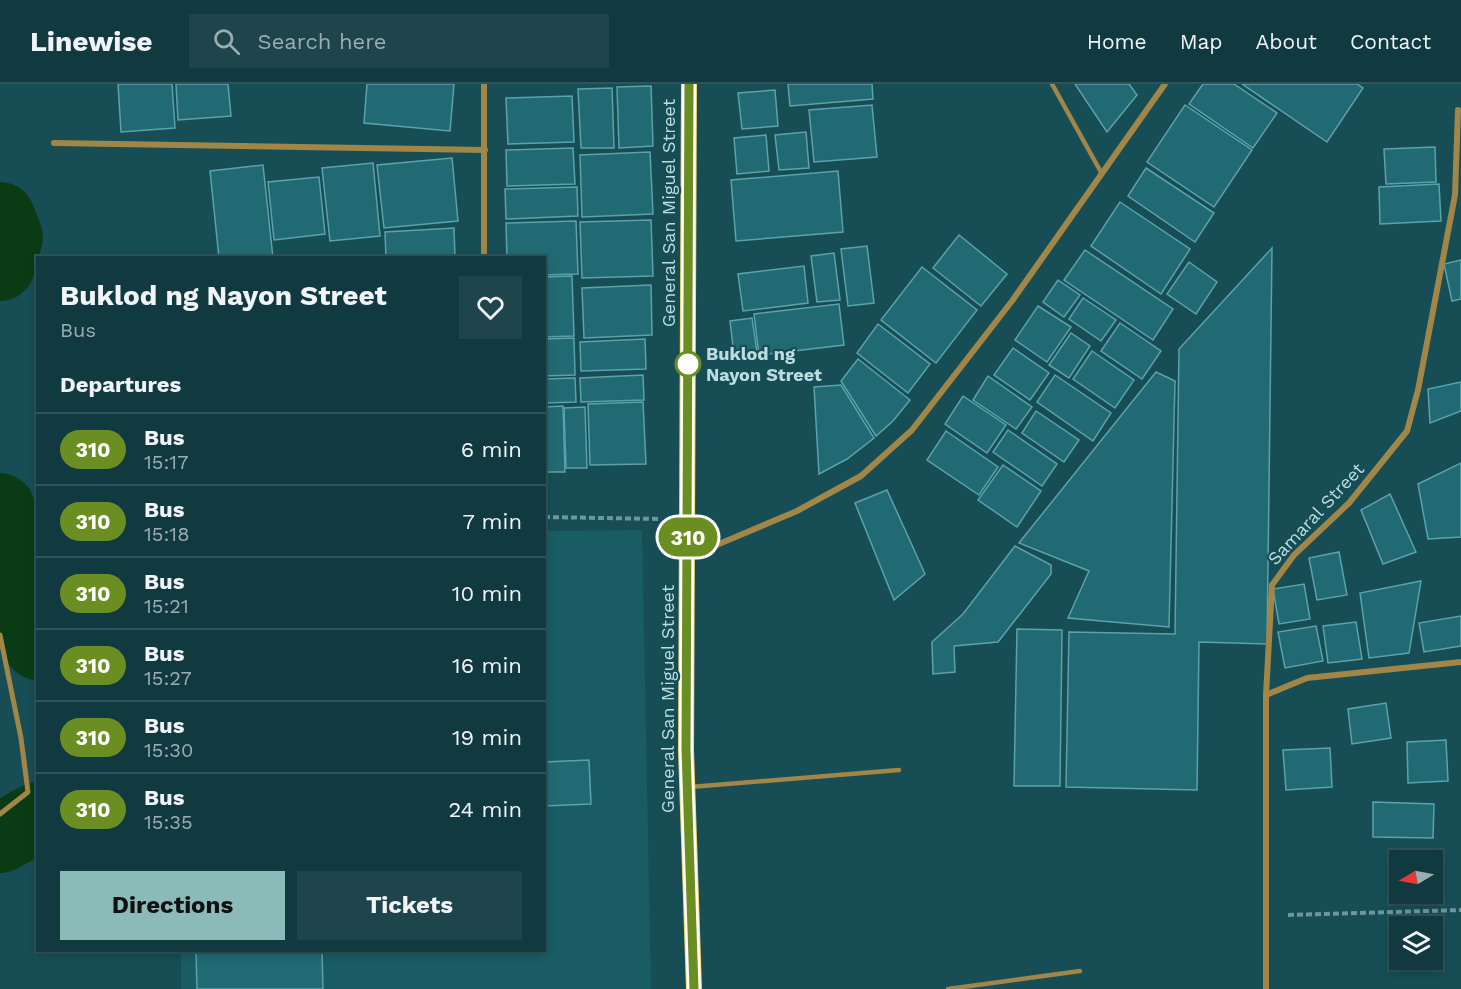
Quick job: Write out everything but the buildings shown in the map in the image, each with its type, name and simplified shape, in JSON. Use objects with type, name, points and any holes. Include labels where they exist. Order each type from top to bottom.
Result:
[{"type":"highway","name":"General San Miguel Street","points":[[689,84],[687,787],[694,989]]},
{"type":"street","points":[[484,84],[484,256]]},
{"type":"street","points":[[688,557],[797,511],[861,476],[912,430],[1012,301],[1165,84]]},
{"type":"street","name":"Samaral Street","points":[[1266,989],[1266,695],[1272,585],[1294,555],[1349,503],[1407,430],[1418,390],[1455,195],[1458,110]]},
{"type":"street","points":[[54,143],[485,150]]},
{"type":"street","points":[[0,635],[21,738],[28,792],[0,814]]},
{"type":"street","points":[[1266,695],[1307,678],[1461,662]]},
{"type":"lane","points":[[1052,84],[1102,174]]},
{"type":"lane","points":[[687,787],[899,770]]},
{"type":"lane","points":[[948,989],[1080,971]]},
{"type":"path","points":[[546,517],[687,518]]},
{"type":"path","points":[[1266,916],[1461,910]]},
{"type":"shaded area","points":[[642,530],[651,989],[181,989],[181,952],[546,952],[546,531]]},
{"type":"waterway","points":[[0,217],[8,237],[0,266]]},
{"type":"waterway","points":[[0,508],[8,548],[36,639]]},
{"type":"waterway","points":[[0,838],[36,818]]},
{"type":"bus line","name":"310","points":[[689,84],[686,750],[694,989]]},
{"type":"place","name":"Buklod ng Nayon Street","points":[[688,364]]}]
